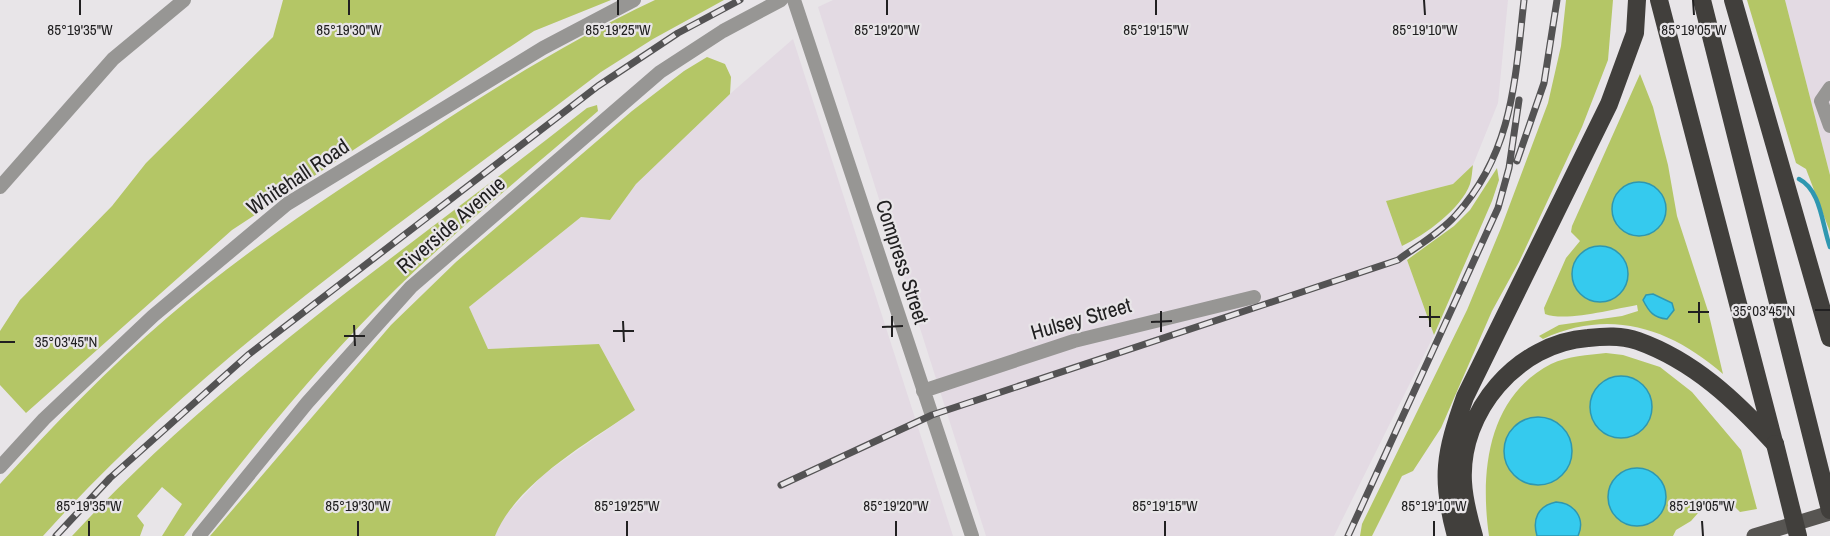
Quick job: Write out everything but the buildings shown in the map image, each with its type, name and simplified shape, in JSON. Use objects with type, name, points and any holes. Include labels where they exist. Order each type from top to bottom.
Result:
[{"type":"highway","points":[[1456,536],[1448,507],[1446,478],[1448,442],[1465,397],[1609,104],[1635,33],[1637,0]]},
{"type":"highway","points":[[1659,0],[1798,536]]},
{"type":"highway","points":[[1702,0],[1830,512]]},
{"type":"highway","points":[[1733,0],[1830,338]]},
{"type":"highway","points":[[1474,536],[1463,482],[1470,436],[1490,396],[1510,371],[1526,358],[1559,342],[1620,337],[1637,340],[1667,354],[1721,389],[1775,444]]},
{"type":"main road","points":[[1754,536],[1830,512]]},
{"type":"street","points":[[0,187],[113,59],[184,0]]},
{"type":"street","name":"Whitehall Road","points":[[0,467],[44,419],[153,316],[287,204],[543,48],[634,0]]},
{"type":"street","name":"Riverside Avenue","points":[[199,536],[307,402],[411,287],[660,72],[723,32],[781,0]]},
{"type":"street","name":"Compress Street","points":[[794,0],[972,536]]},
{"type":"street","points":[[1830,88],[1821,101],[1830,126]]},
{"type":"street","name":"Hulsey Street","points":[[923,391],[1074,341],[1254,297]]},
{"type":"shaded area","points":[[833,0],[1508,0],[1498,103],[1473,165],[1453,184],[1386,201],[1434,335],[1334,536],[986,536],[818,7]]},
{"type":"shaded area","points":[[1785,0],[1830,0],[1830,175]]},
{"type":"shaded area","points":[[793,39],[953,536],[495,536],[501,520],[544,474],[635,410],[599,344],[488,349],[469,307],[581,217],[610,220],[636,184],[714,108]]},
{"type":"green space","points":[[283,0],[611,0],[534,31],[232,230],[26,413],[0,385],[0,331],[20,300],[112,206],[146,163],[273,37]]},
{"type":"green space","points":[[655,0],[724,0],[653,39],[601,72],[311,291],[240,348],[172,408],[106,470],[43,536],[0,536],[0,484],[102,377],[198,292],[292,222],[479,99],[566,46]]},
{"type":"green space","points":[[1566,0],[1613,0],[1608,60],[1582,127],[1519,262],[1492,311],[1441,428],[1413,471],[1402,476],[1372,536],[1360,536],[1362,524],[1467,310],[1501,228],[1548,103],[1561,46]]},
{"type":"green space","points":[[1747,0],[1785,0],[1830,175],[1830,232],[1806,169],[1796,163]]},
{"type":"green space","points":[[707,57],[725,64],[731,77],[730,94],[636,184],[610,220],[581,217],[469,307],[488,349],[599,344],[635,410],[576,450],[537,481],[505,516],[495,536],[210,536],[391,325],[456,262],[632,111],[684,71]]},
{"type":"green space","points":[[1640,74],[1653,107],[1668,165],[1677,216],[1708,311],[1723,374],[1682,345],[1638,328],[1615,324],[1592,325],[1543,339],[1539,336],[1559,325],[1622,316],[1638,311],[1637,305],[1565,317],[1545,314],[1544,308],[1566,258],[1580,241],[1571,232],[1572,226]]},
{"type":"green space","points":[[597,105],[598,111],[446,242],[368,317],[286,408],[184,536],[162,536],[182,504],[162,487],[137,516],[144,525],[140,536],[72,536],[192,419],[256,365],[321,312],[587,108]]},
{"type":"green space","points":[[1473,165],[1470,184],[1459,203],[1431,228],[1402,246],[1386,201],[1453,184]]},
{"type":"green space","points":[[1497,168],[1499,180],[1492,201],[1434,335],[1407,260],[1454,226],[1470,210]]},
{"type":"green space","points":[[1606,353],[1623,355],[1660,367],[1692,392],[1741,450],[1757,509],[1740,512],[1730,502],[1715,500],[1706,504],[1691,521],[1676,530],[1673,536],[1489,536],[1486,512],[1488,463],[1501,416],[1513,396],[1530,378],[1551,364],[1585,355]]},
{"type":"water","points":[[1634,182],[1644,182],[1654,186],[1662,194],[1666,209],[1662,224],[1654,232],[1644,236],[1634,236],[1624,232],[1616,224],[1612,214],[1612,204],[1616,194],[1624,186]]},
{"type":"water","points":[[1600,246],[1611,248],[1620,254],[1626,263],[1628,274],[1626,285],[1620,294],[1611,300],[1600,302],[1589,300],[1580,294],[1574,285],[1572,274],[1574,263],[1580,254],[1589,248]]},
{"type":"water","points":[[1653,294],[1672,303],[1674,310],[1667,319],[1655,316],[1645,304],[1643,300],[1646,295]]},
{"type":"water","points":[[1621,376],[1643,385],[1652,407],[1643,429],[1621,438],[1599,429],[1590,407],[1599,385]]},
{"type":"water","points":[[1531,417],[1545,417],[1557,422],[1567,432],[1572,451],[1567,470],[1557,480],[1545,485],[1531,485],[1519,480],[1509,470],[1504,458],[1504,444],[1509,432],[1519,422]]},
{"type":"water","points":[[1631,468],[1643,468],[1658,476],[1666,491],[1666,503],[1658,518],[1643,526],[1631,526],[1616,518],[1608,503],[1608,491],[1616,476]]},
{"type":"water","points":[[1556,502],[1568,505],[1577,513],[1580,523],[1578,536],[1537,536],[1535,524],[1538,514],[1545,507]]},
{"type":"waterway","points":[[1799,179],[1812,191],[1820,209],[1830,247]]},
{"type":"railway","points":[[56,536],[110,478],[248,355],[598,86],[678,33],[740,0]]},
{"type":"railway","points":[[781,485],[932,415],[1398,260],[1450,222],[1475,191],[1489,166],[1500,140],[1514,87],[1524,0]]},
{"type":"railway","points":[[1517,161],[1544,83],[1557,0]]},
{"type":"railway","points":[[1348,536],[1498,208],[1509,168],[1519,100]]}]
